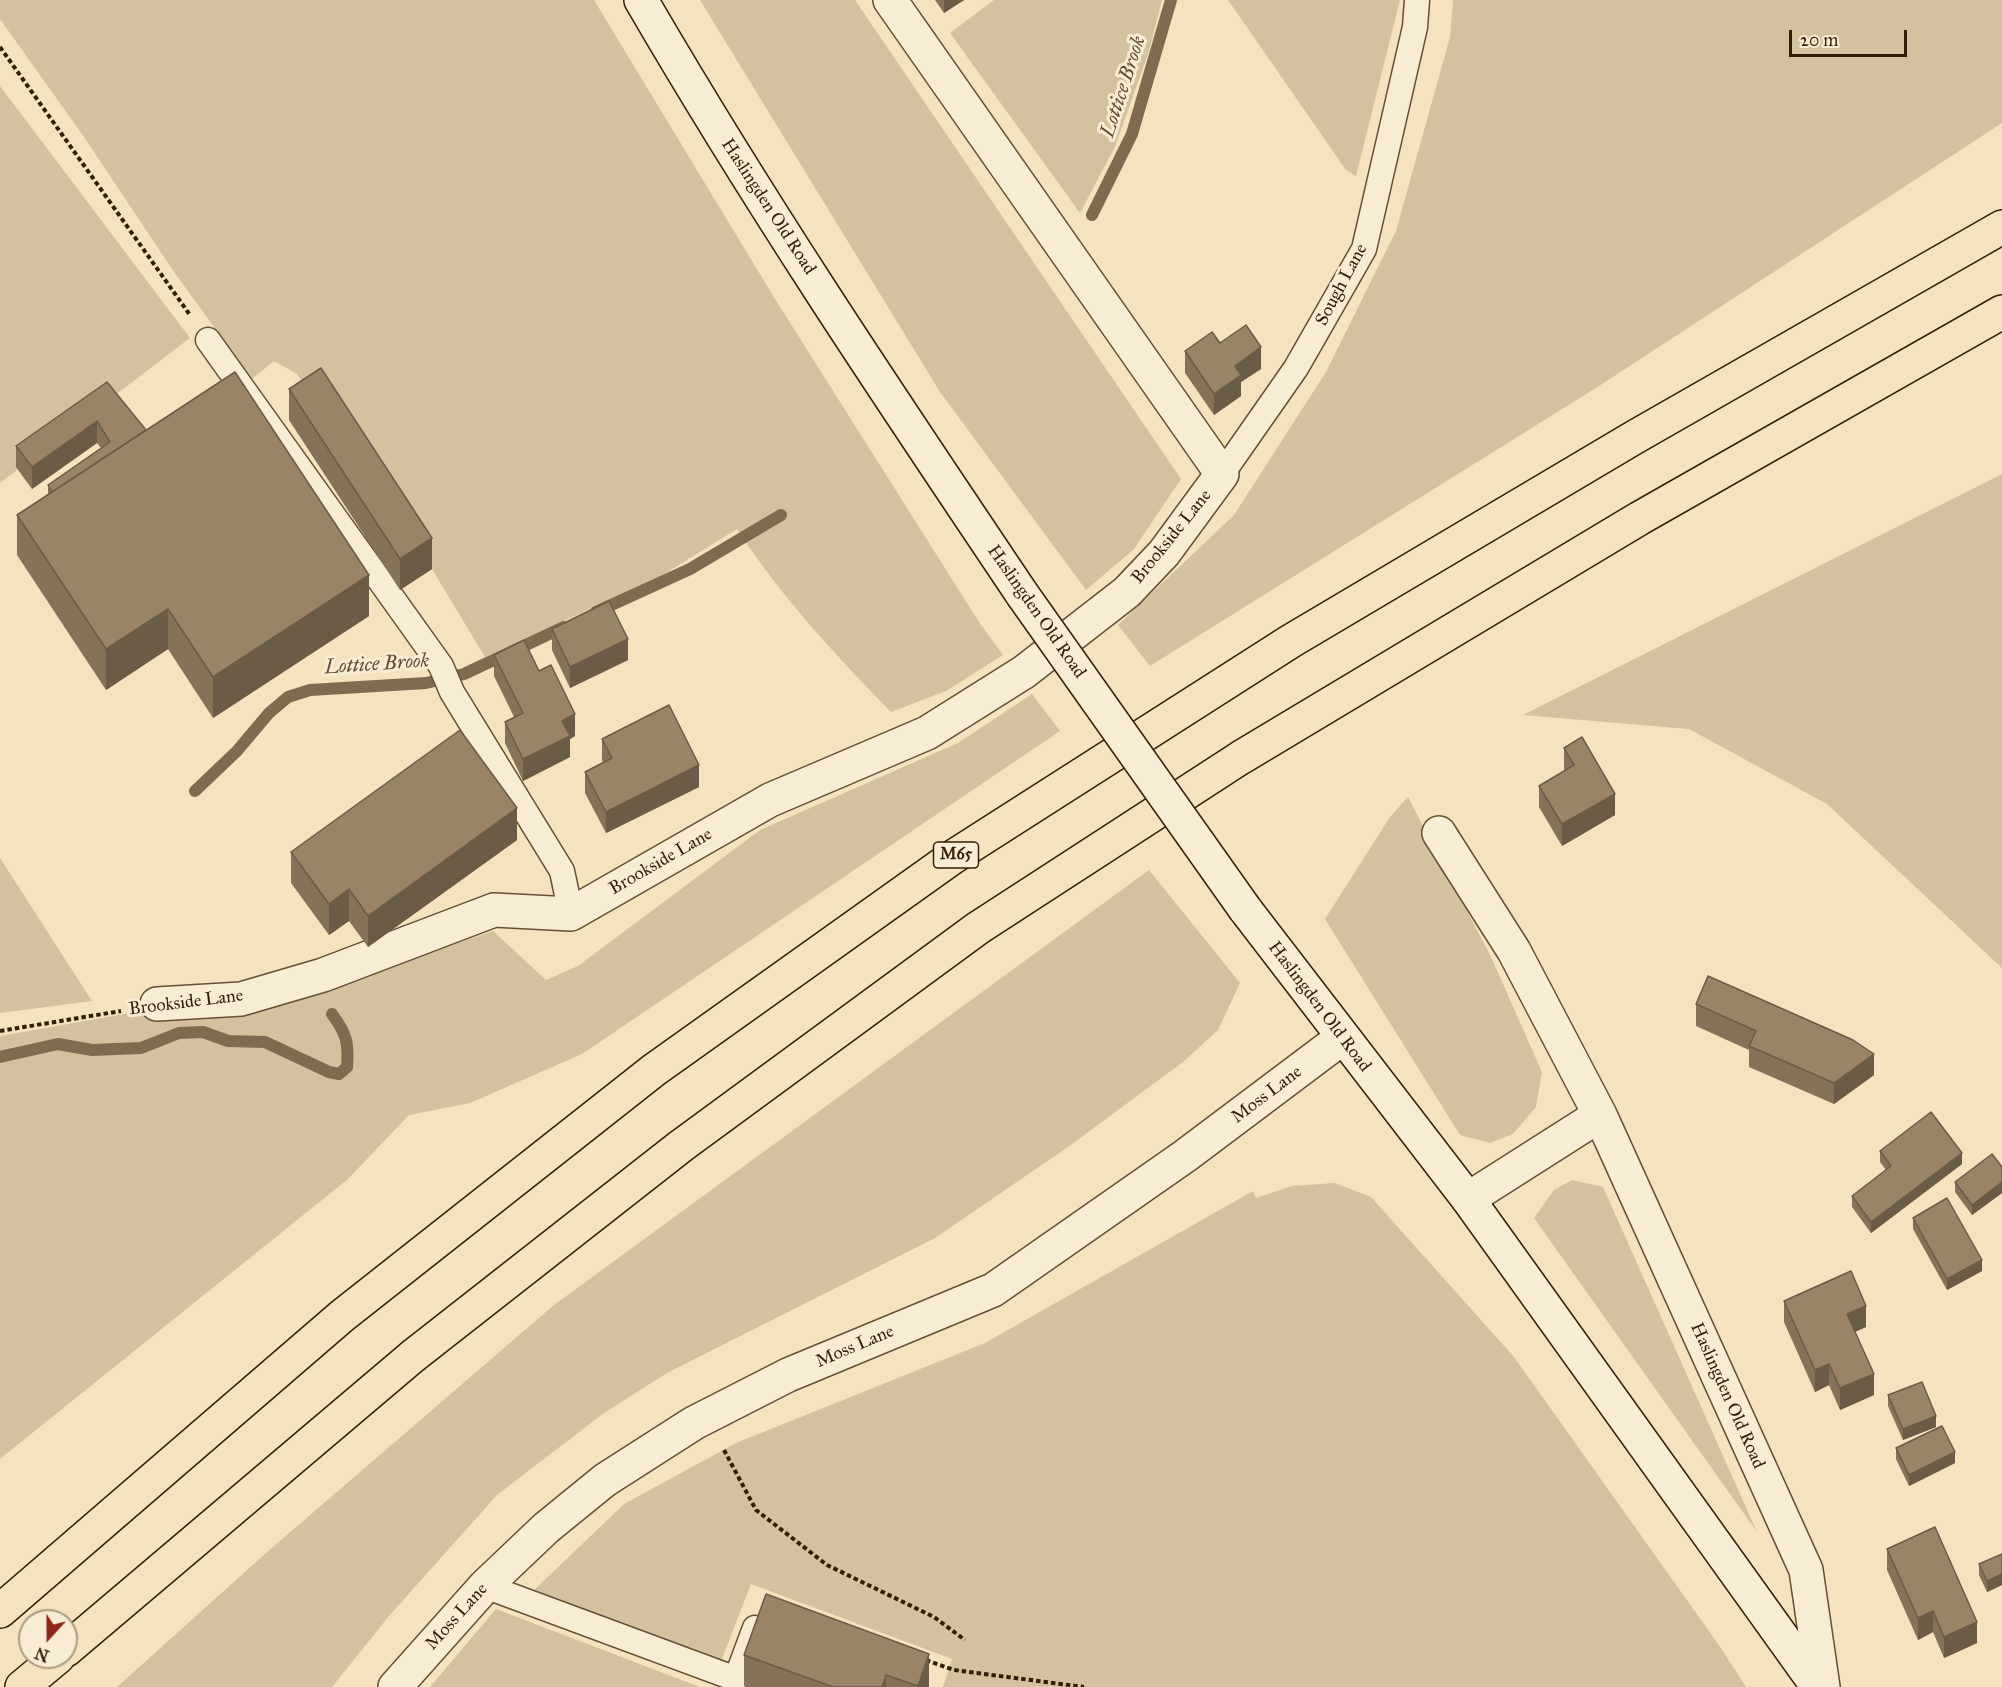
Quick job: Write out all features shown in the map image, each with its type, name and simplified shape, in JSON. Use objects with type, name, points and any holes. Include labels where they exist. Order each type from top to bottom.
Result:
[{"type":"highway","name":"M65","points":[[0,1611],[379,1287],[654,1070],[952,857],[1291,641],[1635,437],[2002,227]]},
{"type":"highway","points":[[78,1640],[413,1356],[681,1146],[978,928],[1302,721],[1641,518],[2002,312]]},
{"type":"highway","points":[[22,1687],[44,1669]]},
{"type":"street","name":"Haslingden Old Road","points":[[641,0],[694,92],[878,380],[1022,594],[1245,909],[1468,1199],[1818,1687]]},
{"type":"street","points":[[890,0],[1222,474]]},
{"type":"street","name":"Brookside Lane","points":[[157,1004],[241,999],[323,975],[494,910],[571,914],[770,800],[927,733],[1024,672],[1127,592],[1164,553],[1222,474]]},
{"type":"street","name":"Haslingden Old Road","points":[[1439,833],[1514,951],[1600,1115],[1806,1570],[1823,1687]]},
{"type":"street","name":"Moss Lane","points":[[395,1687],[485,1586],[546,1528],[605,1479],[707,1417],[788,1375],[993,1290],[1185,1156],[1342,1038]]},
{"type":"street","points":[[1468,1199],[1600,1115]]},
{"type":"lane","name":"Sough Lane","points":[[1222,474],[1296,368],[1364,249],[1415,27],[1417,0]]},
{"type":"lane","points":[[208,340],[441,666],[452,692],[562,871],[571,914]]},
{"type":"lane","points":[[485,1586],[736,1679],[763,1604]]},
{"type":"path","points":[[0,47],[208,340]]},
{"type":"path","name":"Brookside Lane","points":[[0,1031],[157,1004]]},
{"type":"path","points":[[707,1417],[756,1510],[827,1565],[934,1617],[965,1640]]},
{"type":"path","points":[[921,1658],[954,1670],[1084,1687]]},
{"type":"shaded area","points":[[0,0],[594,0],[775,299],[979,622],[1003,655],[946,691],[891,712],[810,624],[771,577],[737,529],[661,576],[485,657],[432,569],[297,374],[274,361],[252,379],[174,272],[84,137],[0,19]]},
{"type":"shaded area","points":[[700,0],[855,0],[1181,479],[1134,549],[1086,590],[940,392]]},
{"type":"shaded area","points":[[994,0],[1162,0],[1149,51],[1115,147],[1080,213],[950,33]]},
{"type":"shaded area","points":[[1228,0],[1400,0],[1356,176],[1346,170]]},
{"type":"shaded area","points":[[1453,0],[2002,0],[2002,123],[1599,386],[1150,666],[1118,625],[1234,515],[1326,372],[1396,231],[1450,37]]},
{"type":"shaded area","points":[[0,86],[190,338],[0,483]]},
{"type":"shaded area","points":[[2002,474],[2002,968],[1827,804],[1689,729],[1523,715]]},
{"type":"shaded area","points":[[1032,694],[1060,731],[582,1054],[470,1103],[409,1115],[348,1179],[0,1459],[0,1036],[130,1013],[196,1006],[280,1003],[493,931],[546,980],[578,966],[760,830],[958,743]]},
{"type":"shaded area","points":[[1408,797],[1492,959],[1542,1072],[1536,1107],[1513,1134],[1490,1143],[1460,1135],[1325,919],[1390,817]]},
{"type":"shaded area","points":[[0,858],[92,1001],[0,1013]]},
{"type":"shaded area","points":[[1149,870],[1240,983],[1218,1030],[1183,1062],[1068,1147],[935,1238],[667,1373],[604,1413],[497,1495],[389,1616],[332,1687],[117,1687],[266,1553],[554,1305]]},
{"type":"shaded area","points":[[1572,1180],[1603,1187],[1757,1532],[1534,1218],[1554,1190]]},
{"type":"shaded area","points":[[1335,1183],[1371,1197],[1514,1357],[1721,1648],[1746,1687],[943,1687],[952,1659],[751,1584],[720,1664],[529,1595],[624,1504],[736,1443],[985,1343],[1253,1191],[1256,1198],[1292,1186]]},
{"type":"shaded area","points":[[496,1609],[700,1687],[430,1687]]},
{"type":"building","points":[[1246,325],[1261,347],[1235,366],[1241,375],[1214,394],[1185,351],[1212,332],[1220,343]]},
{"type":"building","points":[[321,368],[432,538],[400,559],[289,389]]},
{"type":"building","points":[[235,372],[369,575],[213,677],[168,609],[106,649],[17,515]]},
{"type":"building","points":[[107,382],[146,430],[52,492],[48,485],[110,442],[97,421],[32,467],[16,446]]},
{"type":"building","points":[[609,601],[628,639],[570,667],[552,629]]},
{"type":"building","points":[[524,640],[539,671],[551,665],[575,714],[562,721],[570,736],[523,759],[505,722],[523,713],[494,655]]},
{"type":"building","points":[[669,705],[699,765],[606,812],[585,772],[612,758],[602,739]]},
{"type":"building","points":[[460,730],[517,808],[368,916],[349,889],[329,904],[291,852]]},
{"type":"building","points":[[1582,737],[1615,794],[1562,824],[1539,786],[1574,765],[1564,748]]},
{"type":"building","points":[[1708,976],[1853,1040],[1874,1054],[1834,1083],[1749,1046],[1756,1031],[1696,1004]]},
{"type":"building","points":[[1931,1112],[1962,1153],[1871,1222],[1852,1196],[1891,1166],[1880,1151]]},
{"type":"building","points":[[1992,1154],[2002,1167],[2002,1182],[1972,1205],[1955,1182]]},
{"type":"building","points":[[1947,1198],[1982,1260],[1947,1279],[1913,1218]]},
{"type":"building","points":[[1851,1271],[1866,1306],[1847,1314],[1874,1374],[1840,1388],[1829,1364],[1815,1370],[1784,1301]]},
{"type":"building","points":[[1922,1382],[1936,1416],[1903,1429],[1888,1395]]},
{"type":"building","points":[[1942,1426],[1955,1452],[1909,1475],[1896,1448]]},
{"type":"building","points":[[1935,1527],[1977,1622],[1944,1637],[1933,1611],[1918,1618],[1887,1549]]},
{"type":"building","points":[[2002,1554],[2002,1574],[1987,1581],[1979,1564]]},
{"type":"building","points":[[766,1594],[929,1654],[918,1686],[886,1675],[882,1687],[833,1687],[744,1655]]},
{"type":"waterway","name":"Lottice Brook","points":[[1092,215],[1132,134],[1171,0]]},
{"type":"waterway","name":"Lottice Brook","points":[[596,612],[690,569],[781,515]]},
{"type":"waterway","name":"Lottice Brook","points":[[195,791],[237,751],[269,713],[288,697],[310,690],[426,683],[464,674],[564,627]]},
{"type":"waterway","name":"Lottice Brook","points":[[0,1057],[58,1044],[92,1050],[141,1048],[179,1033],[203,1032],[228,1041],[265,1042],[329,1072],[339,1074],[347,1067],[347,1044],[341,1027],[332,1014]]}]
